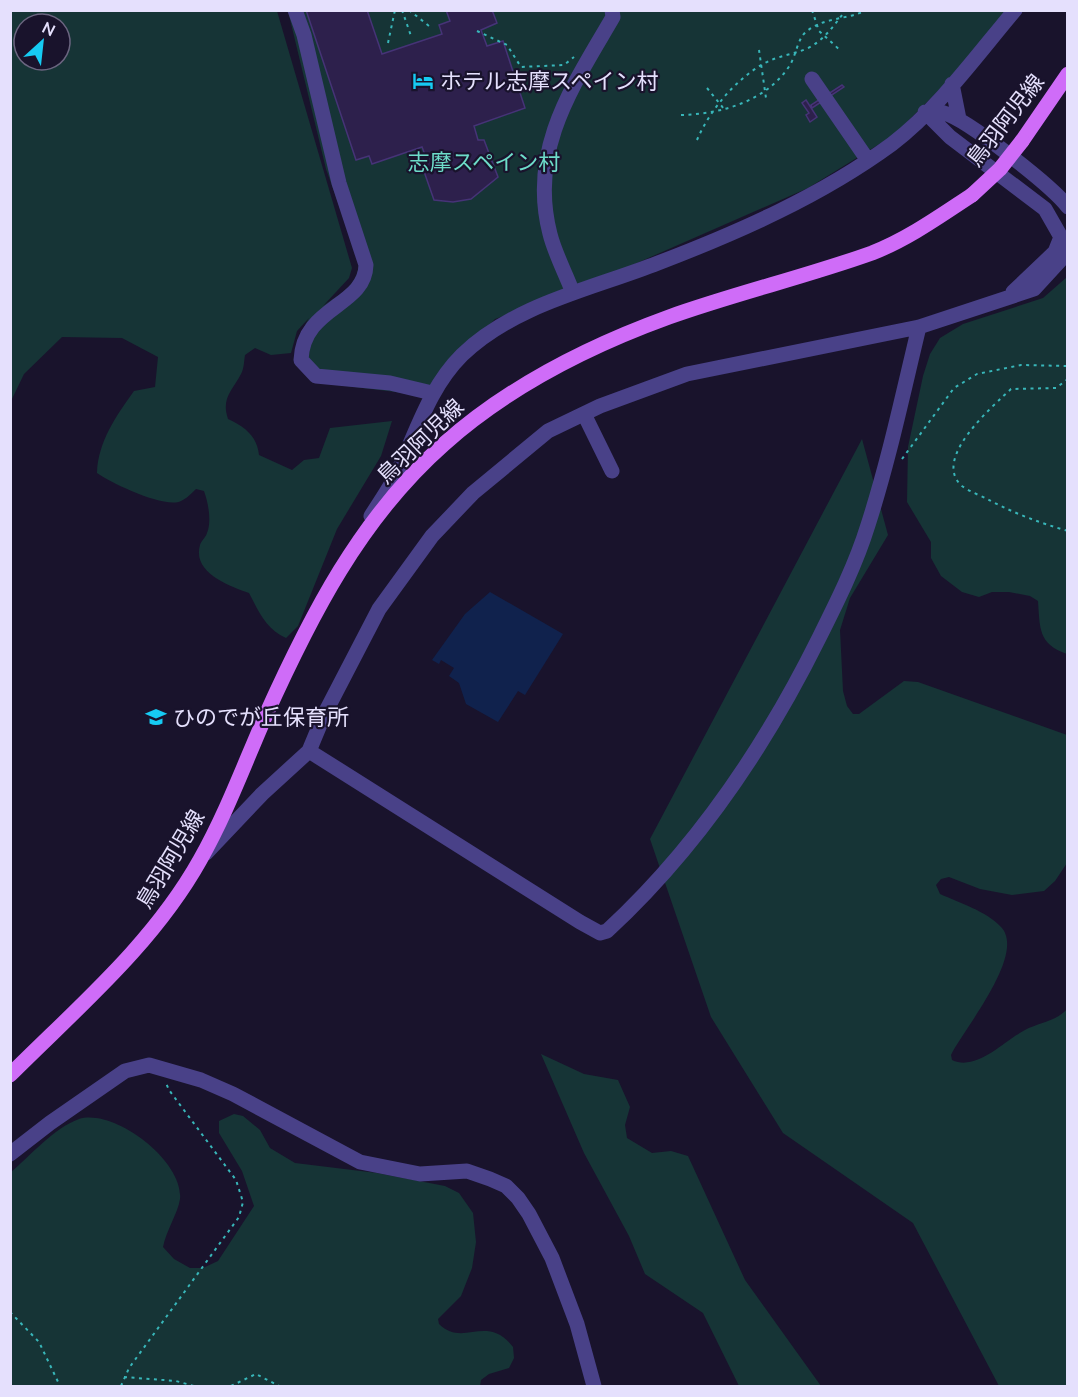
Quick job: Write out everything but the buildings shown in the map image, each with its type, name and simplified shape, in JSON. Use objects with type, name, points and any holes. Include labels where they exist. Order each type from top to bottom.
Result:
[{"type":"main road","name":"鳥羽阿児線","points":[[10,1074],[144,941],[170,909],[200,860],[225,811],[305,632],[346,557],[402,485],[443,444],[491,405],[546,373],[616,337],[671,316],[874,252],[924,227],[972,195],[1000,169],[1068,74]]},
{"type":"street","points":[[295,10],[304,35],[339,183],[366,265],[366,276],[355,292],[308,330],[301,345],[301,360],[316,376],[390,383],[432,393]]},
{"type":"street","points":[[346,557],[398,471],[432,393],[452,365],[501,324],[573,293],[658,263],[791,206],[840,179],[906,131],[926,112],[1015,10]]},
{"type":"street","points":[[573,293],[550,234],[544,198],[544,168],[557,118],[567,96],[616,13]]},
{"type":"street","points":[[812,79],[867,159]]},
{"type":"street","points":[[952,84],[959,120]]},
{"type":"street","points":[[926,112],[943,112],[959,120],[1035,176],[1068,207]]},
{"type":"street","points":[[926,112],[950,137],[1045,209],[1068,217]]},
{"type":"street","points":[[906,131],[927,130],[950,137]]},
{"type":"street","points":[[1006,297],[1055,252],[1061,237],[1045,209]]},
{"type":"street","points":[[1034,289],[1068,252]]},
{"type":"street","points":[[200,860],[262,794],[309,751],[324,715],[379,609],[432,536],[450,515],[523,450],[548,431],[584,414],[687,374],[919,327],[1034,289],[1068,266]]},
{"type":"street","points":[[309,751],[580,922],[600,933],[607,931],[665,875],[723,801],[766,735],[800,675],[837,601],[867,528],[888,459],[919,327]]},
{"type":"street","points":[[584,414],[612,471]]},
{"type":"street","points":[[10,1154],[125,1071],[149,1065],[233,1094],[360,1162],[420,1174],[467,1171],[506,1186],[518,1197],[529,1214],[552,1258],[577,1324],[594,1386]]},
{"type":"path","points":[[388,43],[395,10]]},
{"type":"path","points":[[402,10],[411,36]]},
{"type":"path","points":[[409,10],[429,26]]},
{"type":"path","points":[[812,10],[817,26],[824,37],[841,51]]},
{"type":"path","points":[[697,140],[712,111],[761,65],[778,56],[812,45],[824,37],[846,10]]},
{"type":"path","points":[[681,116],[723,109],[765,93],[779,81],[797,51],[802,36],[817,26],[867,10]]},
{"type":"path","points":[[477,31],[507,45],[521,67],[564,64],[576,56]]},
{"type":"path","points":[[759,50],[766,98]]},
{"type":"path","points":[[707,88],[723,109]]},
{"type":"path","points":[[888,459],[902,459],[954,388],[977,374],[1021,365],[1068,366]]},
{"type":"path","points":[[1068,380],[1056,388],[1011,389],[987,412],[957,450],[954,471],[963,486],[1031,521],[1068,531]]},
{"type":"path","points":[[121,1386],[124,1377],[239,1217],[243,1202],[236,1180],[169,1090],[161,1068]]},
{"type":"path","points":[[10,1312],[39,1342],[60,1386]]},
{"type":"path","points":[[231,1386],[256,1374],[279,1386]]},
{"type":"path","points":[[124,1377],[176,1381],[194,1386]]},
{"type":"green space","name":"志摩スペイン村","points":[[11,11],[277,11],[352,268],[349,278],[323,306],[348,288],[356,276],[359,261],[326,169],[288,11],[1008,11],[942,87],[894,135],[808,188],[564,295],[495,319],[429,390],[412,394],[313,382],[301,364],[296,351],[299,337],[309,318],[297,331],[291,353],[271,355],[255,348],[245,355],[242,372],[227,400],[228,419],[240,425],[253,437],[259,455],[292,470],[304,460],[319,458],[330,428],[392,421],[381,456],[337,529],[298,626],[286,638],[268,625],[249,593],[214,577],[202,563],[199,555],[200,545],[209,523],[204,491],[196,489],[181,501],[173,503],[151,498],[114,483],[97,473],[104,440],[121,410],[134,391],[155,387],[158,357],[122,338],[62,337],[24,374],[11,401]]},
{"type":"green space","points":[[1067,277],[1067,654],[1051,645],[1042,634],[1038,601],[1030,596],[992,592],[979,597],[962,592],[941,576],[931,558],[931,542],[907,502],[908,447],[923,376],[930,354],[940,338],[963,324],[1043,298]]},
{"type":"green space","points":[[862,439],[888,535],[850,598],[840,630],[843,691],[847,706],[853,714],[859,714],[904,681],[918,682],[1067,735],[1067,863],[1055,881],[1044,891],[1012,895],[980,889],[949,877],[941,879],[936,885],[940,894],[995,921],[1007,939],[1006,955],[1000,973],[951,1055],[952,1060],[961,1063],[981,1058],[1025,1030],[1053,1019],[1067,1009],[1067,1386],[999,1386],[913,1223],[783,1133],[711,1017],[650,839]]},
{"type":"green space","points":[[541,1054],[584,1074],[618,1080],[630,1107],[625,1125],[627,1138],[652,1153],[671,1151],[688,1156],[745,1280],[821,1386],[739,1386],[703,1313],[645,1274],[629,1236],[584,1153]]},
{"type":"green space","points":[[234,1114],[243,1116],[260,1130],[270,1148],[295,1163],[377,1173],[445,1186],[459,1193],[473,1213],[476,1242],[472,1268],[461,1296],[438,1319],[439,1324],[457,1333],[484,1331],[494,1332],[503,1337],[513,1347],[514,1358],[509,1368],[489,1374],[481,1380],[480,1386],[11,1386],[10,1173],[51,1136],[79,1119],[94,1118],[127,1129],[159,1154],[171,1169],[178,1184],[179,1204],[163,1247],[174,1259],[190,1268],[203,1268],[218,1261],[254,1206],[242,1171],[219,1133],[219,1121]]},
{"type":"water","points":[[490,592],[563,634],[525,695],[518,691],[498,722],[466,704],[459,683],[449,676],[454,668],[441,660],[439,664],[432,660],[465,614]]},
{"type":"place","name":"ホテル志摩スペイン村","points":[[423,81]]},
{"type":"place","name":"ひのでが丘保育所","points":[[156,717]]}]
